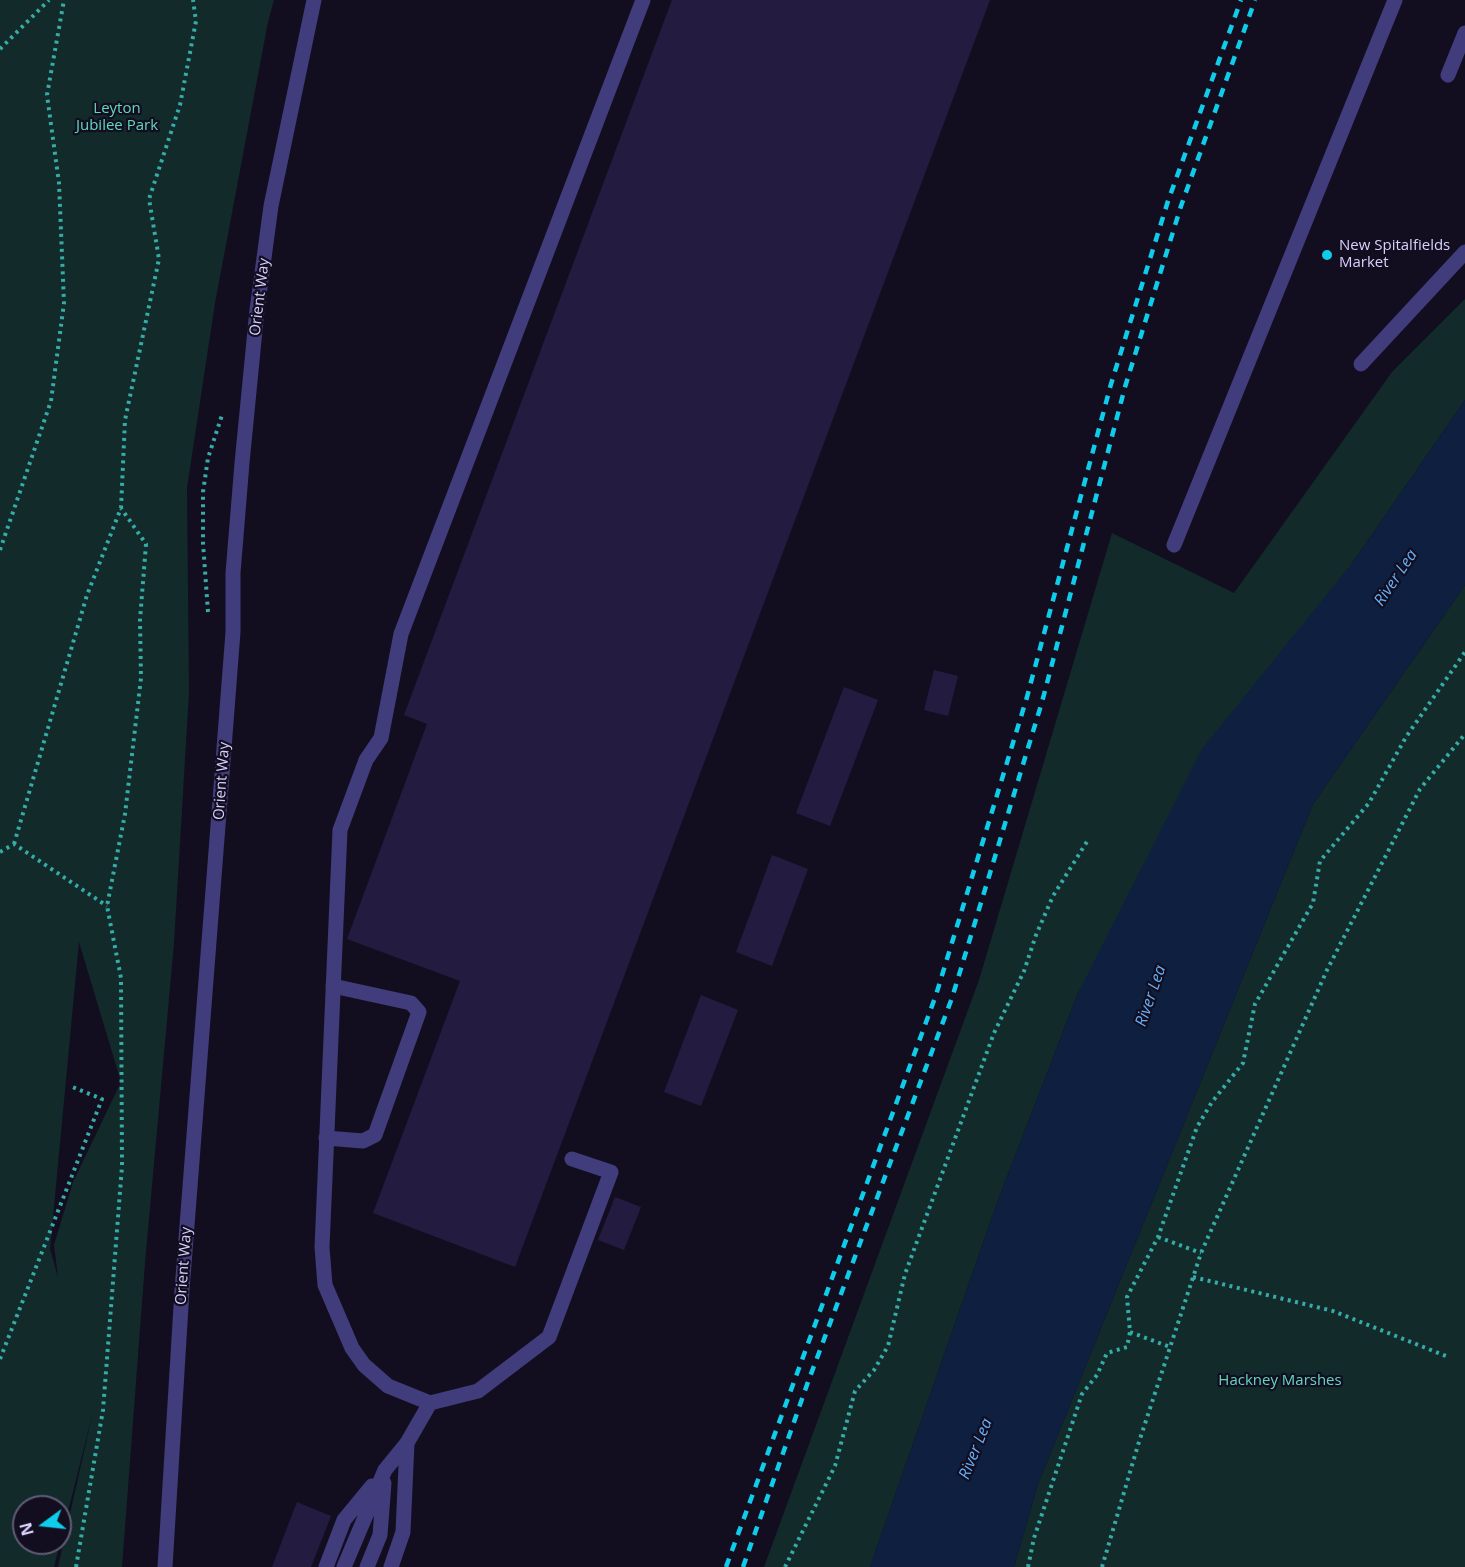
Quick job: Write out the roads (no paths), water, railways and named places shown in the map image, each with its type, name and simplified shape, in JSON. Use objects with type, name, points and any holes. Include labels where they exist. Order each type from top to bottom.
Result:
[{"type":"street","name":"Orient Way","points":[[165,1567],[182,1290],[233,632],[233,573],[252,361],[271,207],[314,0]]},
{"type":"street","points":[[572,1159],[611,1172],[549,1337],[478,1391],[430,1403],[388,1386],[364,1365],[352,1348],[325,1285],[322,1247],[340,831],[366,760],[381,738],[401,634],[643,0]]},
{"type":"street","points":[[1174,545],[1395,0]]},
{"type":"street","points":[[1448,75],[1465,33]]},
{"type":"street","points":[[1361,364],[1465,252]]},
{"type":"street","points":[[326,1138],[363,1141],[375,1136],[419,1012],[411,1003],[333,986]]},
{"type":"street","points":[[326,1567],[344,1520],[407,1443],[430,1403]]},
{"type":"street","points":[[391,1567],[403,1532],[407,1443]]},
{"type":"street","points":[[344,1567],[385,1470]]},
{"type":"street","points":[[367,1567],[380,1535],[385,1470]]},
{"type":"water","name":"River Lea","points":[[1465,400],[1465,585],[1313,804],[1038,1484],[1014,1567],[870,1567],[998,1200],[1078,993],[1202,749],[1353,562]]},
{"type":"railway","points":[[726,1567],[936,995],[1027,697],[1111,384],[1168,201],[1241,0]]},
{"type":"railway","points":[[743,1567],[808,1382],[952,998],[1042,702],[1125,387],[1181,206],[1255,0]]},
{"type":"place","name":"New Spitalfields Market","points":[[1327,255]]},
{"type":"park label","name":"Leyton Jubilee Park","points":[[117,118]]},
{"type":"park label","name":"Hackney Marshes","points":[[1280,1381]]}]
